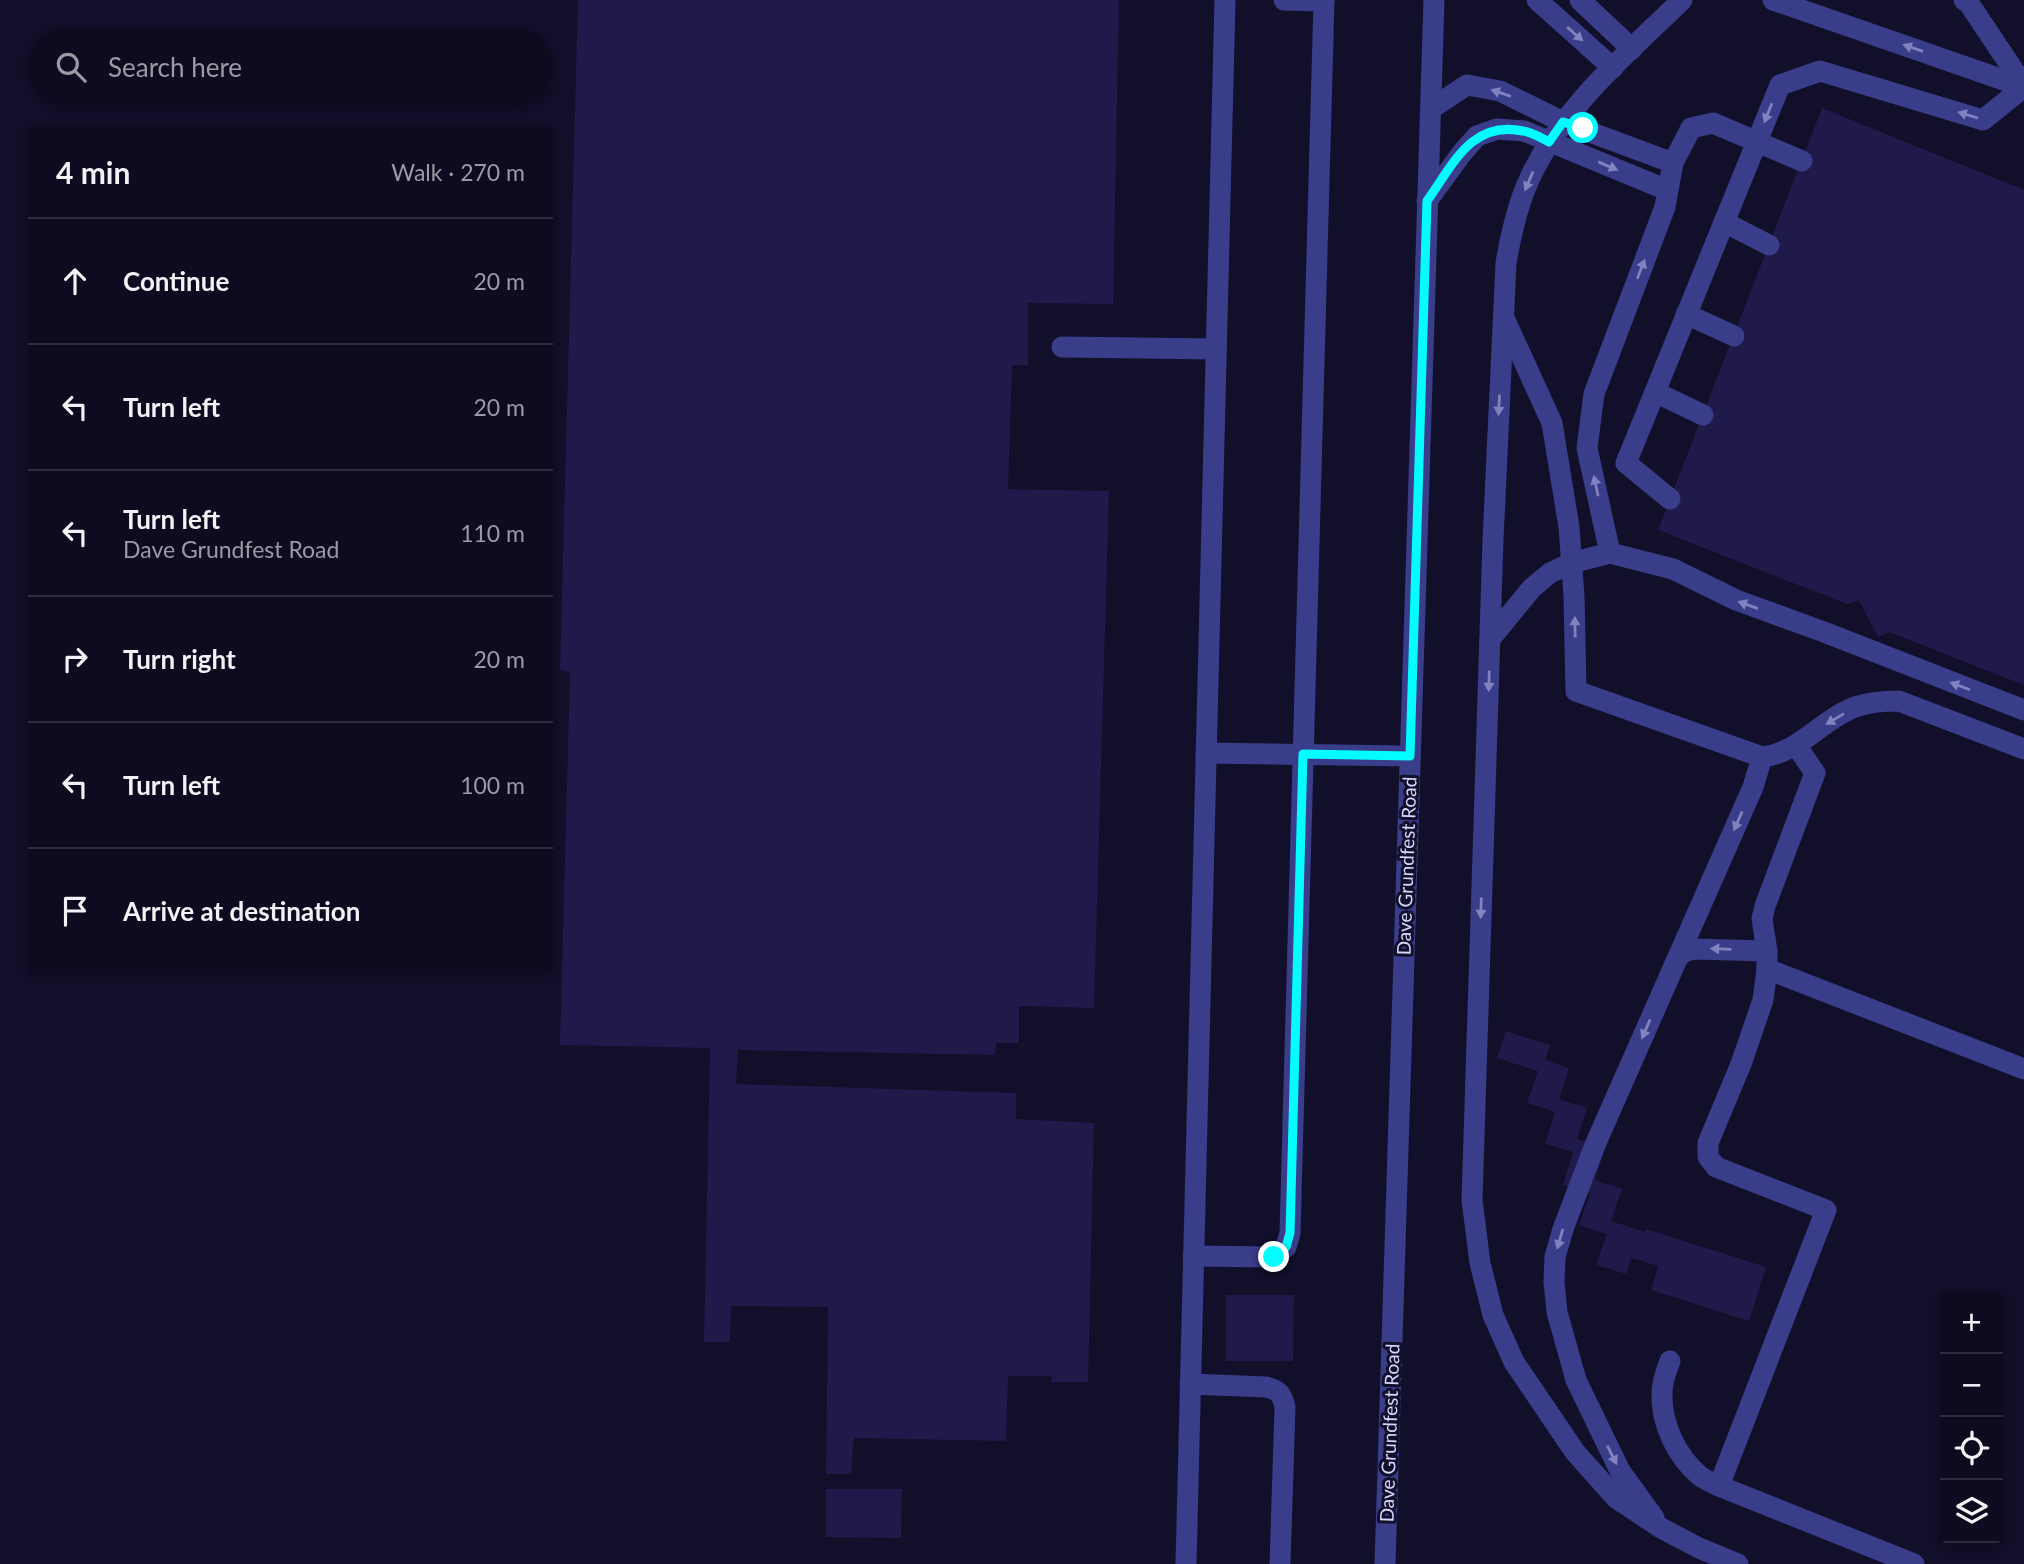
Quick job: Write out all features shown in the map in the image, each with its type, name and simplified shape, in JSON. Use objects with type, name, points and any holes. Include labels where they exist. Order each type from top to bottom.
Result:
[{"type":"street","points":[[1186,1564],[1225,0]]},
{"type":"street","points":[[1194,1256],[1274,1257],[1283,1251],[1289,1241],[1324,0],[1284,0]]},
{"type":"street","name":"Dave Grundfest Road","points":[[1385,1564],[1434,0]]},
{"type":"street","points":[[1536,0],[1613,68]]},
{"type":"street","points":[[1580,0],[1632,49]]},
{"type":"street","points":[[1682,0],[1574,107],[1549,142],[1529,180],[1514,220],[1506,263],[1490,639],[1472,1200],[1480,1263],[1493,1315],[1514,1362],[1575,1452],[1616,1499],[1661,1528],[1738,1564]]},
{"type":"street","points":[[1773,0],[2024,87]]},
{"type":"street","points":[[1964,0],[1968,2],[2024,87]]},
{"type":"street","points":[[1670,499],[1626,463],[1780,85],[1820,71],[1983,120],[2024,87]]},
{"type":"street","points":[[1432,108],[1467,86],[1500,91],[1563,122],[1674,163]]},
{"type":"street","points":[[1610,553],[1587,448],[1594,394],[1665,206],[1674,163],[1691,128],[1713,122],[1802,161]]},
{"type":"street","points":[[1427,201],[1477,136],[1497,129],[1524,131],[1667,190]]},
{"type":"street","points":[[1724,222],[1769,245]]},
{"type":"street","points":[[1686,314],[1734,336]]},
{"type":"street","points":[[1503,315],[1552,423],[1569,527],[1576,691],[1762,757],[1776,755],[1854,708],[1881,701],[1899,701],[2024,749]]},
{"type":"street","points":[[1062,347],[1216,349]]},
{"type":"street","points":[[1655,392],[1703,415]]},
{"type":"street","points":[[1490,639],[1532,588],[1550,572],[1571,563],[1610,553],[1672,569],[1736,600],[2024,710]]},
{"type":"street","points":[[1719,1486],[1825,1210],[1717,1167],[1708,1157],[1708,1143],[1741,1064],[1763,1000],[1767,960],[1762,919],[1765,906],[1815,774],[1796,744]]},
{"type":"street","points":[[1206,753],[1410,756]]},
{"type":"street","points":[[1661,1528],[1620,1471],[1576,1380],[1557,1312],[1555,1257],[1577,1189],[1595,1145],[1753,787],[1762,757]]},
{"type":"street","points":[[1678,958],[1683,952],[1695,949],[1767,960],[2024,1069]]},
{"type":"street","points":[[1670,1361],[1661,1392],[1664,1415],[1671,1439],[1700,1476],[1914,1564]]},
{"type":"street","points":[[1190,1384],[1266,1387],[1277,1390],[1283,1396],[1285,1407],[1280,1564]]},
{"type":"building","points":[[578,0],[1119,0],[1113,304],[1028,303],[1028,365],[1012,365],[1008,489],[1109,491],[1094,1008],[1019,1006],[1019,1043],[996,1043],[995,1055],[738,1050],[736,1084],[1016,1093],[1016,1119],[1094,1123],[1088,1382],[1051,1382],[1052,1376],[1008,1376],[1006,1441],[854,1438],[851,1474],[826,1474],[828,1307],[731,1306],[730,1342],[704,1342],[710,1048],[560,1045],[570,673],[560,669]]},
{"type":"building","points":[[1822,108],[2024,190],[2024,685],[1889,632],[1878,637],[1859,600],[1847,604],[1658,530]]},
{"type":"building","points":[[1506,1031],[1550,1045],[1545,1060],[1569,1068],[1559,1099],[1587,1108],[1577,1139],[1605,1148],[1595,1180],[1622,1189],[1611,1221],[1645,1232],[1646,1229],[1766,1267],[1749,1321],[1651,1290],[1658,1266],[1631,1258],[1626,1274],[1596,1265],[1607,1234],[1579,1225],[1590,1193],[1563,1185],[1573,1152],[1545,1144],[1555,1112],[1527,1103],[1538,1071],[1497,1058]]},
{"type":"building","points":[[1226,1295],[1294,1295],[1293,1361],[1226,1361]]},
{"type":"building","points":[[826,1489],[902,1489],[901,1538],[826,1537]]},
{"type":"route","points":[[1274,1257],[1286,1247],[1290,1233],[1303,754],[1410,756],[1427,201],[1477,136],[1497,129],[1524,131],[1549,142],[1563,122],[1583,128]]}]
